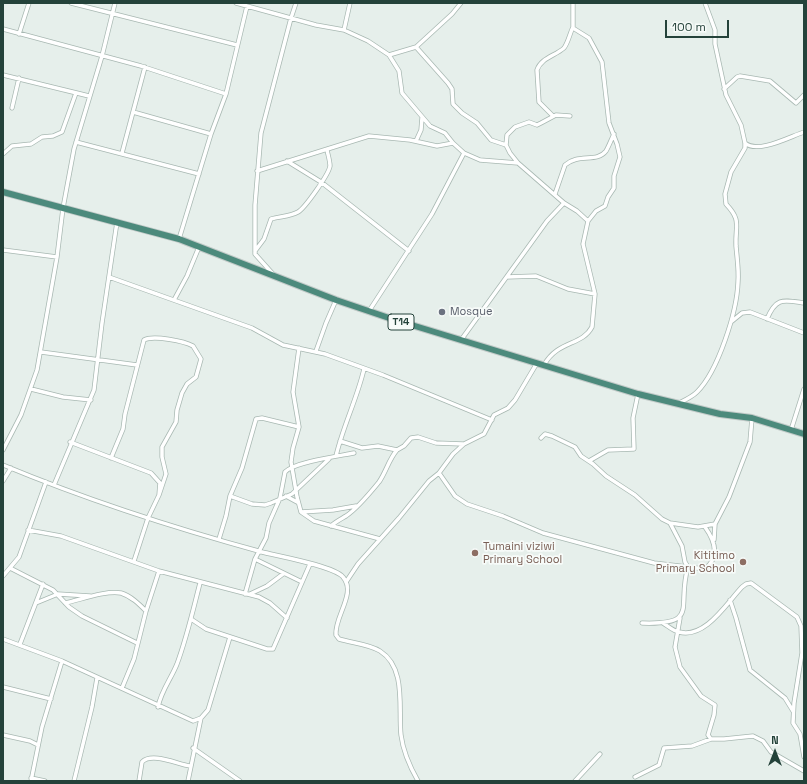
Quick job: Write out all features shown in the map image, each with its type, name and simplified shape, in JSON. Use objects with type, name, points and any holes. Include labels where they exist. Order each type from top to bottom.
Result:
[{"type":"highway","name":"T14","points":[[3,192],[179,239],[336,300],[638,394],[720,414],[752,418],[804,434]]},
{"type":"street","points":[[19,34],[29,3]]},
{"type":"street","points":[[71,3],[237,45]]},
{"type":"street","points":[[3,450],[21,415],[31,389],[41,352],[57,257],[63,208],[76,142],[102,56],[115,3]]},
{"type":"street","points":[[236,3],[291,18],[344,30],[368,41],[389,55],[399,70],[402,93],[430,126],[445,133],[453,144],[464,153],[480,160],[518,162]]},
{"type":"street","points":[[274,276],[256,257],[255,251],[257,171],[261,133],[296,3]]},
{"type":"street","points":[[344,30],[350,3]]},
{"type":"street","points":[[389,55],[416,47],[452,14],[461,3]]},
{"type":"street","points":[[553,116],[539,102],[537,70],[539,65],[565,46],[573,27],[572,3]]},
{"type":"street","points":[[679,403],[696,394],[716,365],[730,324],[738,282],[736,233],[737,219],[725,203],[725,194],[731,172],[745,148],[745,143],[743,131],[724,89],[715,44],[715,30],[704,3]]},
{"type":"street","points":[[179,239],[211,134],[226,94],[247,6]]},
{"type":"street","points":[[346,582],[428,481],[439,473],[453,454],[464,444],[484,434],[494,415],[508,408],[541,364],[553,351],[580,339],[589,332],[593,322],[595,294],[583,244],[588,221],[596,211],[605,206],[608,196],[614,188],[614,176],[620,157],[608,118],[602,62],[589,38],[573,27]]},
{"type":"street","points":[[3,30],[145,67],[226,94]]},
{"type":"street","points":[[416,47],[448,83],[452,90],[453,104],[462,113],[477,123],[491,140],[506,145]]},
{"type":"street","points":[[122,153],[145,67]]},
{"type":"street","points":[[3,75],[89,96]]},
{"type":"street","points":[[724,89],[740,76],[770,81],[796,103],[804,95]]},
{"type":"street","points":[[12,108],[19,78]]},
{"type":"street","points":[[3,154],[12,146],[31,144],[42,137],[55,136],[62,132],[76,93]]},
{"type":"street","points":[[133,112],[211,134]]},
{"type":"street","points":[[570,116],[553,116],[542,124],[529,122],[515,127],[507,134],[506,145],[510,154],[518,162],[564,203],[577,211],[588,221]]},
{"type":"street","points":[[416,141],[421,130],[422,118]]},
{"type":"street","points":[[745,143],[752,147],[768,146],[804,132]]},
{"type":"street","points":[[555,194],[565,165],[575,159],[599,157],[606,151],[614,134]]},
{"type":"street","points":[[257,171],[374,135],[416,141],[438,146],[453,144]]},
{"type":"street","points":[[76,142],[199,174]]},
{"type":"street","points":[[255,251],[264,239],[271,219],[288,216],[299,212],[328,173],[330,166],[327,150]]},
{"type":"street","points":[[369,311],[432,214],[464,153]]},
{"type":"street","points":[[287,161],[321,182],[409,251]]},
{"type":"street","points":[[461,340],[547,221],[564,203]]},
{"type":"street","points":[[54,485],[70,442],[91,400],[95,382],[117,222]]},
{"type":"street","points":[[174,300],[187,276],[199,246]]},
{"type":"street","points":[[3,250],[57,257]]},
{"type":"street","points":[[507,277],[536,276],[568,289],[595,294]]},
{"type":"street","points":[[109,277],[258,331],[284,345],[316,352],[424,391],[492,420]]},
{"type":"street","points":[[316,352],[336,300]]},
{"type":"street","points":[[767,319],[772,308],[777,302],[785,301],[804,303]]},
{"type":"street","points":[[730,324],[737,316],[746,312],[804,333]]},
{"type":"street","points":[[111,458],[123,429],[142,343],[150,337],[189,344],[197,351],[201,359],[196,377],[187,384],[182,393],[177,410],[176,422],[162,447],[166,477],[148,518],[134,561]]},
{"type":"street","points":[[299,348],[293,392],[299,427],[293,448],[292,467],[301,512],[314,521],[380,539]]},
{"type":"street","points":[[41,352],[137,365]]},
{"type":"street","points":[[336,456],[358,393],[364,369]]},
{"type":"street","points":[[31,389],[63,397],[91,400]]},
{"type":"street","points":[[791,430],[804,389]]},
{"type":"street","points":[[589,461],[605,451],[634,449],[633,418],[638,394]]},
{"type":"street","points":[[219,539],[230,496],[242,468],[256,419],[262,418],[299,427]]},
{"type":"street","points":[[439,473],[453,494],[467,504],[502,516],[543,533],[624,556],[701,570],[708,567],[713,559],[715,524],[729,497],[750,442],[752,418]]},
{"type":"street","points":[[541,438],[543,435],[549,435],[568,443],[606,476],[635,495],[658,516],[670,523],[705,527],[715,524]]},
{"type":"street","points":[[331,526],[346,516],[379,481],[390,463],[392,456],[411,438],[418,437],[436,443],[464,444]]},
{"type":"street","points":[[340,441],[362,448],[378,446],[397,450]]},
{"type":"street","points":[[70,442],[151,473],[160,482],[158,495]]},
{"type":"street","points":[[247,594],[255,559],[266,538],[269,523],[280,498],[285,472],[292,467],[354,453]]},
{"type":"street","points":[[230,496],[258,505],[271,503],[296,490],[330,458]]},
{"type":"street","points":[[3,465],[82,497],[258,551],[337,572],[346,582],[346,596],[337,623],[336,635],[339,639],[375,649],[381,652],[391,662],[396,672],[399,691],[401,735],[408,760],[418,781]]},
{"type":"street","points":[[3,481],[11,468]]},
{"type":"street","points":[[3,576],[19,557],[46,482]]},
{"type":"street","points":[[285,496],[298,502]]},
{"type":"street","points":[[301,512],[333,510],[357,505]]},
{"type":"street","points":[[670,523],[682,546],[685,562],[688,567],[685,579],[683,611],[677,631],[675,647],[680,667],[701,696],[715,705],[714,715],[708,735],[710,739]]},
{"type":"street","points":[[705,527],[714,541]]},
{"type":"street","points":[[28,530],[40,531],[67,538],[159,571],[200,583],[247,594],[270,602],[287,618]]},
{"type":"street","points":[[255,559],[302,582]]},
{"type":"street","points":[[191,619],[206,629],[267,649],[273,649],[310,564]]},
{"type":"street","points":[[10,568],[43,584],[58,594],[65,603],[82,616],[137,643]]},
{"type":"street","points":[[122,688],[132,665],[137,643],[159,571]]},
{"type":"street","points":[[247,594],[267,586],[283,574]]},
{"type":"street","points":[[158,707],[162,694],[174,671],[191,619],[200,583]]},
{"type":"street","points":[[663,623],[677,631],[684,632],[706,627],[746,584],[751,583],[797,617],[801,626],[802,653],[793,711],[794,726],[800,734],[804,757]]},
{"type":"street","points":[[20,644],[43,584]]},
{"type":"street","points":[[65,603],[93,596],[121,593],[130,598],[146,612]]},
{"type":"street","points":[[36,603],[58,594],[93,596]]},
{"type":"street","points":[[730,600],[750,670],[785,698],[793,711]]},
{"type":"street","points":[[642,623],[663,623],[680,618]]},
{"type":"street","points":[[3,639],[20,644],[62,661],[122,688],[158,707],[189,720],[198,721],[208,710],[230,637]]},
{"type":"street","points":[[46,781],[31,780],[38,745],[62,661]]},
{"type":"street","points":[[74,781],[92,707],[97,678]]},
{"type":"street","points":[[3,687],[50,699]]},
{"type":"street","points":[[188,781],[193,748],[201,718]]},
{"type":"street","points":[[3,735],[30,741],[38,745]]},
{"type":"street","points":[[635,777],[659,764],[664,748],[699,744],[710,739],[735,739],[754,736],[763,741],[771,752],[804,771]]},
{"type":"street","points":[[193,748],[240,781]]},
{"type":"street","points":[[574,781],[600,754]]},
{"type":"street","points":[[139,781],[142,762],[148,757],[155,757],[190,766]]},
{"type":"place","name":"Mosque","points":[[442,312]]},
{"type":"place","name":"Tumaini viziwi Primary School","points":[[475,553]]},
{"type":"place","name":"Kititimo Primary School","points":[[743,562]]}]
